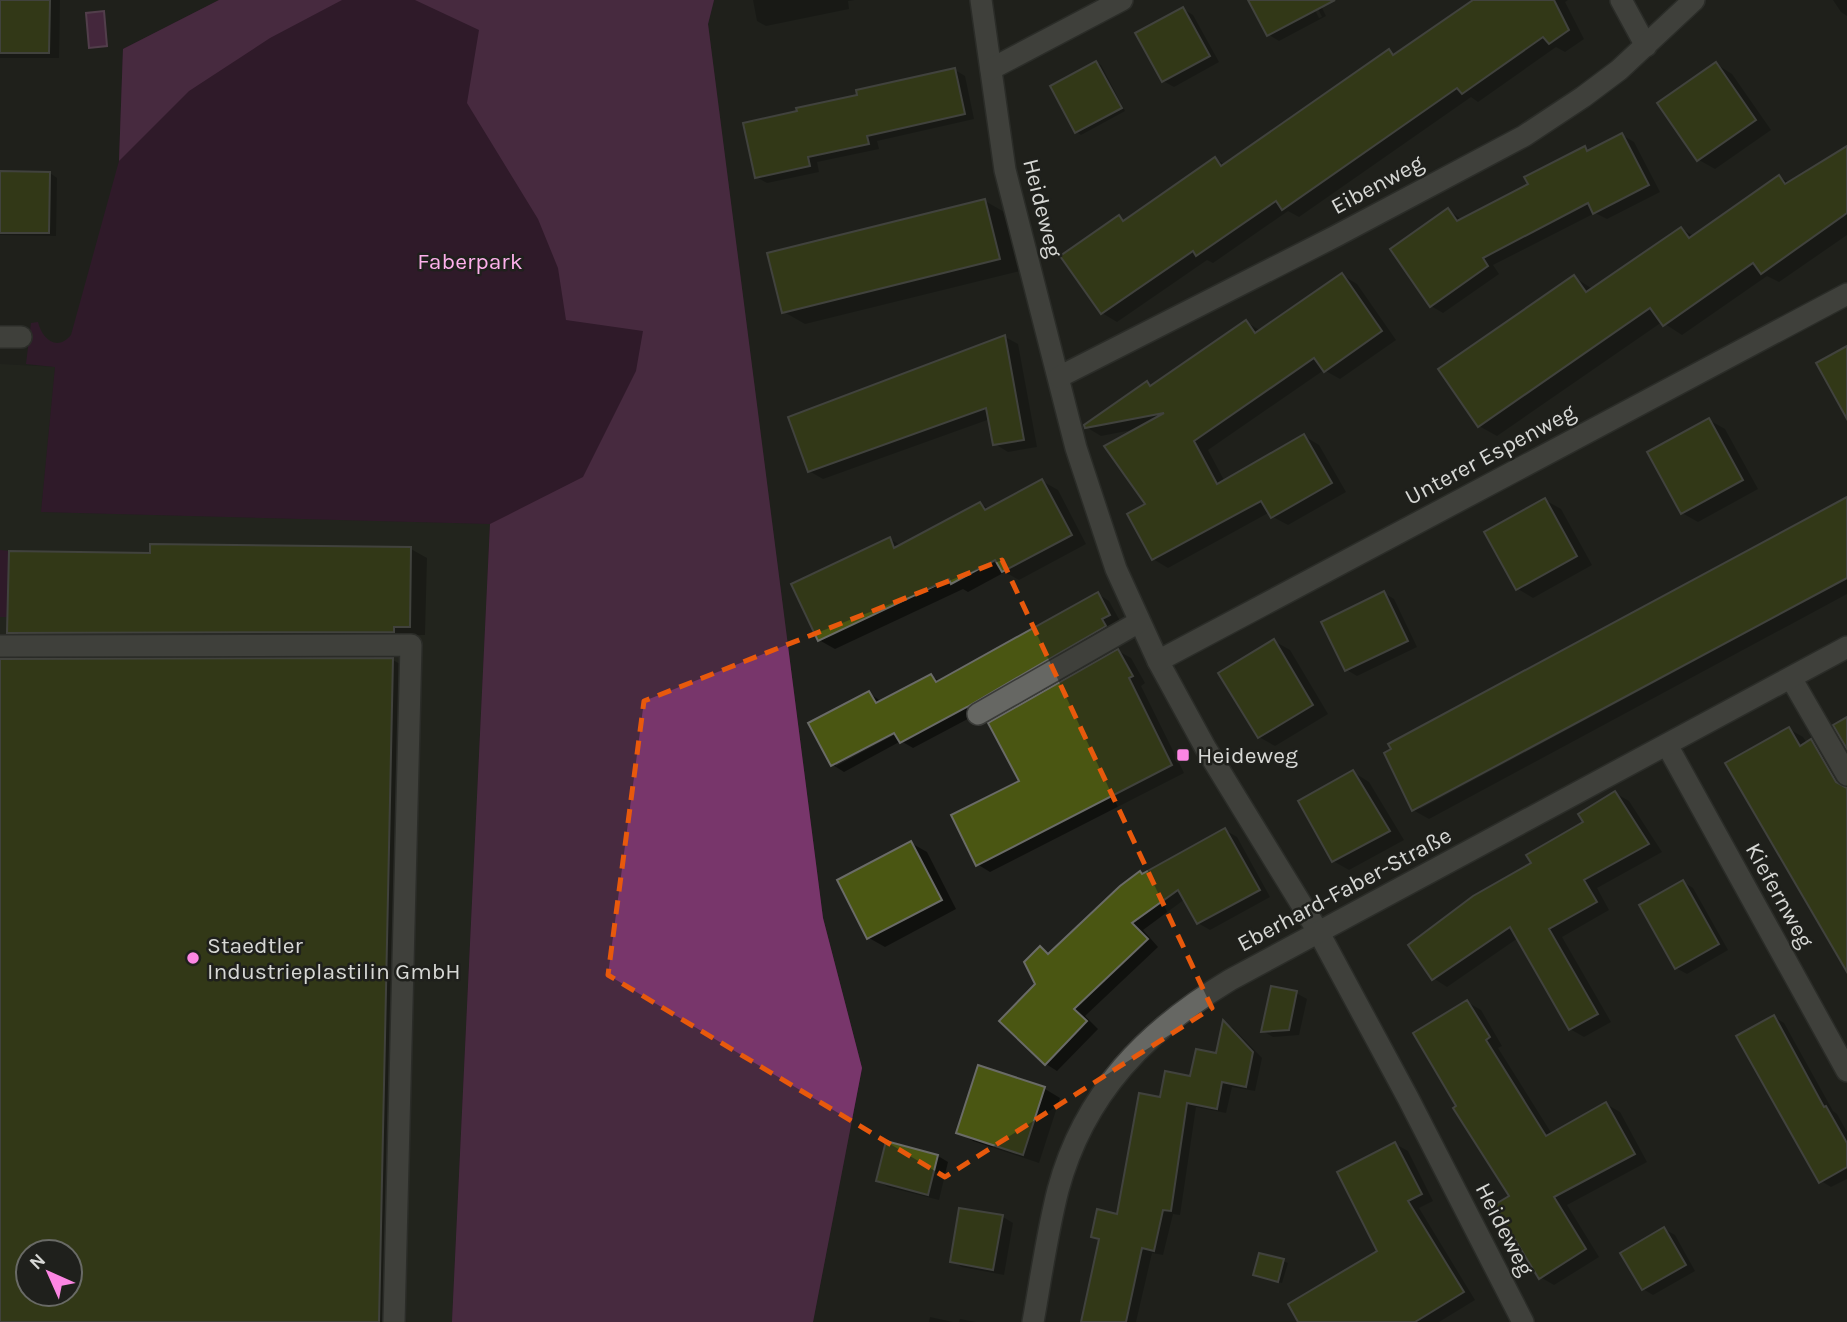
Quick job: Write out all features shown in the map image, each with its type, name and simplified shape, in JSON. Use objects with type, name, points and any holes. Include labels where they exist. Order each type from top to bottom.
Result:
[{"type":"street","name":"Heideweg","points":[[981,0],[1006,170],[1076,448],[1116,569],[1158,661],[1205,747],[1319,933],[1408,1098],[1523,1322]]},
{"type":"street","points":[[991,69],[1122,0]]},
{"type":"street","points":[[1621,0],[1646,46]]},
{"type":"street","name":"Eibenweg","points":[[1059,377],[1524,136],[1619,70],[1694,0]]},
{"type":"street","name":"Unterer Espenweg","points":[[1158,661],[1847,295]]},
{"type":"street","points":[[978,714],[1139,622]]},
{"type":"street","points":[[0,646],[411,645],[394,1322]]},
{"type":"street","name":"Eberhard-Faber-Straße","points":[[1033,1322],[1059,1189],[1079,1135],[1089,1112],[1109,1082],[1147,1040],[1197,1000],[1847,647]]},
{"type":"street","points":[[1791,678],[1847,775]]},
{"type":"street","name":"Kiefernweg","points":[[1667,745],[1847,1070]]},
{"type":"highlighted area","points":[[1002,560],[1212,1008],[945,1177],[608,975],[644,701]]},
{"type":"shaded area","points":[[219,0],[342,0],[270,38],[189,91],[119,161],[123,49]]},
{"type":"shaded area","name":"Faberpark","points":[[415,0],[714,0],[708,24],[823,918],[862,1068],[813,1322],[452,1322],[490,524],[583,477],[636,371],[643,331],[566,320],[558,268],[538,219],[467,103],[479,30]]},
{"type":"shaded area","points":[[104,11],[107,46],[89,48],[86,13]]},
{"type":"shaded area","name":"Staedtler Industrieplastilin GmbH","points":[[0,364],[55,367],[41,512],[490,524],[452,1322],[0,1322]]},
{"type":"green space","name":"Faberpark","points":[[219,0],[714,0],[708,24],[823,918],[862,1068],[813,1322],[452,1322],[490,524],[41,512],[55,367],[26,364],[31,323],[38,322],[43,334],[55,343],[66,340],[71,335],[119,161],[123,49]]},
{"type":"green space","points":[[0,550],[9,551],[7,617],[0,617]]},
{"type":"building","points":[[0,0],[50,0],[49,53],[0,53]]},
{"type":"building","points":[[1248,0],[1335,0],[1267,36]]},
{"type":"building","points":[[1473,0],[1554,0],[1569,30],[1549,44],[1543,37],[1462,94],[1457,88],[1282,210],[1276,201],[1196,256],[1193,251],[1101,314],[1060,256],[1119,215],[1123,221],[1215,157],[1221,166],[1389,49],[1393,55]]},
{"type":"building","points":[[1183,7],[1210,56],[1162,82],[1135,33]]},
{"type":"building","points":[[1096,61],[1122,108],[1075,133],[1050,86]]},
{"type":"building","points":[[1716,62],[1756,120],[1697,161],[1657,103]]},
{"type":"building","points":[[955,68],[965,114],[867,136],[869,144],[808,157],[810,166],[755,178],[743,123],[857,95],[856,90]]},
{"type":"building","points":[[1622,133],[1649,185],[1593,214],[1588,203],[1483,258],[1488,266],[1430,307],[1390,249],[1448,208],[1457,221],[1528,184],[1524,177],[1585,146],[1587,151]]},
{"type":"building","points":[[1847,146],[1847,213],[1761,274],[1753,263],[1663,326],[1650,308],[1478,427],[1438,369],[1574,275],[1586,292],[1681,227],[1689,238],[1779,175],[1785,184]]},
{"type":"building","points":[[0,171],[50,172],[49,233],[0,233]]},
{"type":"building","points":[[985,199],[1000,259],[782,313],[767,253]]},
{"type":"building","points":[[1342,273],[1382,331],[1324,372],[1314,358],[1194,441],[1217,484],[1304,434],[1332,483],[1271,518],[1261,501],[1152,560],[1127,514],[1145,504],[1104,446],[1164,413],[1085,428],[1084,425],[1147,381],[1150,386],[1246,320],[1255,333]]},
{"type":"building","points":[[1005,335],[1024,440],[993,445],[986,408],[808,472],[788,417]]},
{"type":"building","points":[[1847,346],[1847,419],[1816,363]]},
{"type":"building","points":[[1709,418],[1743,480],[1681,514],[1647,452]]},
{"type":"building","points":[[1042,479],[1072,535],[1002,572],[995,560],[951,584],[949,579],[818,641],[791,584],[890,537],[894,548],[980,502],[985,510]]},
{"type":"building","points":[[1847,497],[1847,578],[1412,811],[1384,753],[1391,749],[1388,744]]},
{"type":"building","points":[[1545,498],[1577,556],[1516,590],[1484,532]]},
{"type":"building","points":[[150,544],[411,547],[410,627],[394,627],[394,632],[7,633],[9,551],[150,553]]},
{"type":"building","points":[[1384,591],[1408,641],[1345,671],[1321,622]]},
{"type":"building","points":[[1098,592],[1110,615],[1102,619],[1106,626],[900,743],[894,733],[831,766],[808,723],[869,691],[876,703],[931,674],[936,682]]},
{"type":"building","points":[[1274,639],[1313,705],[1258,738],[1218,673]]},
{"type":"building","points":[[1118,649],[1133,676],[1129,678],[1172,765],[976,866],[951,815],[1019,781],[988,723]]},
{"type":"building","name":"Staedtler Industrieplastilin GmbH","points":[[393,658],[379,1322],[0,1322],[0,659]]},
{"type":"building","points":[[1847,717],[1847,749],[1833,725]]},
{"type":"building","points":[[1789,727],[1800,746],[1811,739],[1836,782],[1847,788],[1847,972],[1725,763]]},
{"type":"building","points":[[1353,770],[1390,831],[1332,862],[1298,801]]},
{"type":"building","points":[[1615,791],[1649,844],[1584,880],[1597,902],[1549,929],[1598,1014],[1569,1030],[1510,927],[1432,980],[1408,945],[1473,896],[1531,863],[1526,855],[1583,822],[1578,814]]},
{"type":"building","points":[[1225,828],[1260,890],[1197,924],[1178,890],[1132,923],[1148,939],[1074,1009],[1087,1021],[1045,1065],[999,1021],[1035,984],[1024,962],[1040,946],[1048,954],[1120,886],[1140,871],[1142,874]]},
{"type":"building","points":[[911,841],[942,900],[867,939],[837,880]]},
{"type":"building","points":[[1683,880],[1719,944],[1675,969],[1639,905]]},
{"type":"building","points":[[1271,986],[1297,991],[1289,1030],[1261,1032]]},
{"type":"building","points":[[1467,1000],[1490,1037],[1486,1040],[1546,1136],[1606,1102],[1635,1154],[1554,1197],[1586,1249],[1539,1279],[1494,1205],[1509,1196],[1453,1108],[1456,1106],[1413,1033]]},
{"type":"building","points":[[1774,1015],[1824,1107],[1826,1106],[1847,1143],[1847,1167],[1819,1183],[1736,1036]]},
{"type":"building","points":[[1223,1020],[1253,1052],[1246,1087],[1222,1082],[1217,1109],[1187,1103],[1171,1211],[1163,1210],[1154,1251],[1142,1248],[1126,1322],[1081,1322],[1099,1239],[1091,1237],[1097,1209],[1117,1214],[1139,1093],[1160,1097],[1165,1071],[1190,1076],[1196,1049],[1216,1053]]},
{"type":"building","points":[[978,1065],[1045,1087],[1023,1155],[956,1133]]},
{"type":"building","points":[[886,1141],[938,1155],[928,1195],[876,1181]]},
{"type":"building","points":[[1395,1142],[1422,1194],[1408,1201],[1464,1292],[1415,1322],[1298,1322],[1288,1304],[1377,1251],[1337,1172]]},
{"type":"building","points":[[959,1208],[1003,1215],[993,1270],[950,1262]]},
{"type":"building","points":[[1664,1227],[1686,1265],[1642,1290],[1620,1253]]},
{"type":"building","points":[[1259,1253],[1284,1259],[1278,1282],[1253,1275]]},
{"type":"place","name":"Heideweg","points":[[1183,755]]},
{"type":"place","name":"Staedtler Industrieplastilin GmbH","points":[[193,958]]}]
